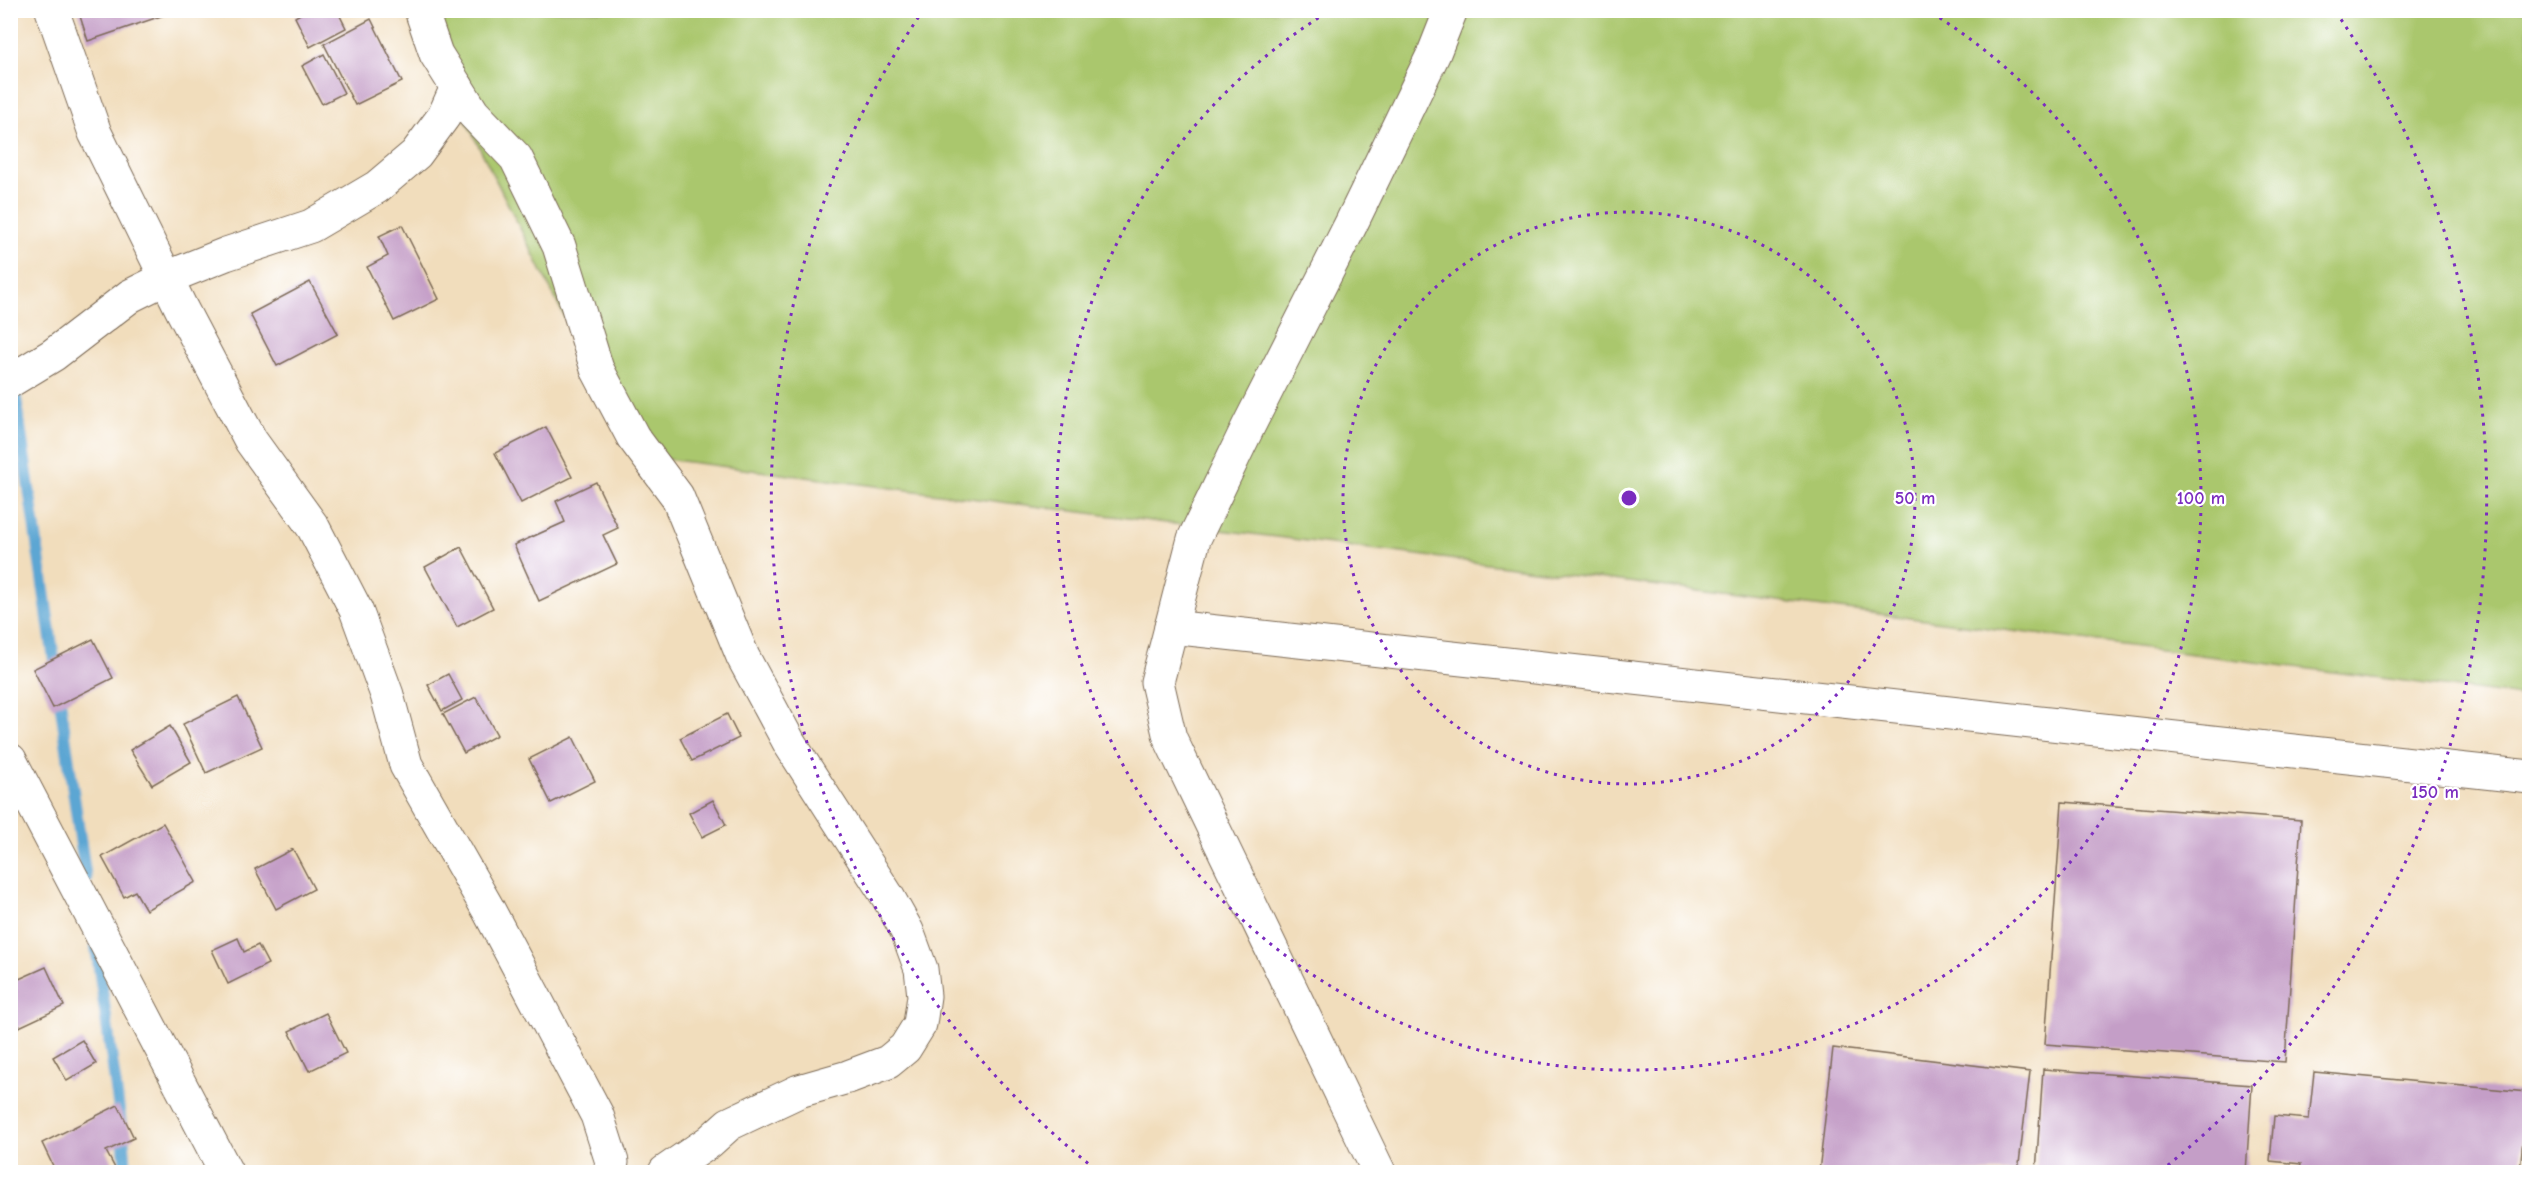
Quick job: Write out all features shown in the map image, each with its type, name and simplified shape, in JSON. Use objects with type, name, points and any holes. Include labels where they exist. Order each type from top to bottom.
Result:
[{"type":"street","points":[[52,10],[95,133],[166,278],[251,441],[313,527],[356,610],[387,695],[406,765],[493,919],[597,1115],[612,1162],[610,1173]]},
{"type":"street","points":[[421,10],[436,54],[473,113],[516,158],[559,246],[597,369],[633,437],[677,496],[743,657],[790,744],[888,897],[907,931],[921,969],[924,996],[920,1024],[905,1048],[888,1062],[800,1091],[737,1119],[665,1173]]},
{"type":"street","points":[[1379,1173],[1170,738],[1157,682],[1194,539],[1248,427],[1352,224],[1434,53],[1451,10]]},
{"type":"street","points":[[10,381],[53,355],[130,296],[166,278],[226,254],[312,226],[377,187],[416,154],[444,116],[457,87]]},
{"type":"street","points":[[1171,627],[2529,777]]},
{"type":"street","points":[[10,760],[226,1173]]},
{"type":"green space","points":[[411,11],[2529,11],[2529,697],[634,455]]},
{"type":"building","points":[[78,10],[176,10],[176,11],[88,41]]},
{"type":"building","points":[[307,10],[337,10],[346,28],[310,47],[295,17]]},
{"type":"building","points":[[371,19],[402,82],[355,105],[324,44]]},
{"type":"building","points":[[324,54],[344,93],[322,104],[302,66]]},
{"type":"building","points":[[402,225],[439,299],[394,321],[367,267],[388,256],[379,236]]},
{"type":"building","points":[[310,282],[338,334],[277,366],[250,314]]},
{"type":"building","points":[[546,427],[572,477],[521,503],[495,453]]},
{"type":"building","points":[[596,482],[618,528],[603,535],[617,564],[539,601],[514,545],[565,522],[556,501]]},
{"type":"building","points":[[461,547],[493,608],[457,627],[425,567]]},
{"type":"building","points":[[93,639],[113,678],[53,708],[33,669]]},
{"type":"building","points":[[448,674],[462,700],[442,711],[428,685]]},
{"type":"building","points":[[238,697],[262,747],[206,773],[183,724]]},
{"type":"building","points":[[476,697],[497,735],[464,753],[443,714]]},
{"type":"building","points":[[727,714],[739,738],[692,761],[680,738]]},
{"type":"building","points":[[170,726],[191,762],[152,785],[130,750]]},
{"type":"building","points":[[573,737],[595,781],[551,803],[529,759]]},
{"type":"building","points":[[713,800],[726,825],[702,837],[689,813]]},
{"type":"building","points":[[2062,802],[2301,820],[2285,1062],[2045,1044]]},
{"type":"building","points":[[163,823],[196,882],[146,910],[135,891],[124,897],[102,857]]},
{"type":"building","points":[[293,849],[314,889],[276,909],[255,869]]},
{"type":"building","points":[[238,938],[244,952],[258,945],[268,964],[228,984],[212,950]]},
{"type":"building","points":[[46,967],[64,1006],[15,1029],[10,1019],[10,983]]},
{"type":"building","points":[[326,1013],[346,1053],[309,1071],[289,1031]]},
{"type":"building","points":[[82,1040],[96,1064],[67,1081],[53,1057]]},
{"type":"building","points":[[1833,1048],[2030,1072],[2018,1172],[1819,1172]]},
{"type":"building","points":[[2043,1069],[2252,1085],[2246,1172],[2036,1172]]},
{"type":"building","points":[[2314,1072],[2527,1092],[2520,1172],[2300,1172],[2301,1164],[2270,1161],[2274,1116],[2309,1119]]},
{"type":"building","points":[[118,1105],[134,1138],[106,1151],[117,1172],[56,1172],[42,1143]]},
{"type":"waterway","points":[[10,358],[86,879]]},
{"type":"waterway","points":[[96,947],[126,1172]]}]
